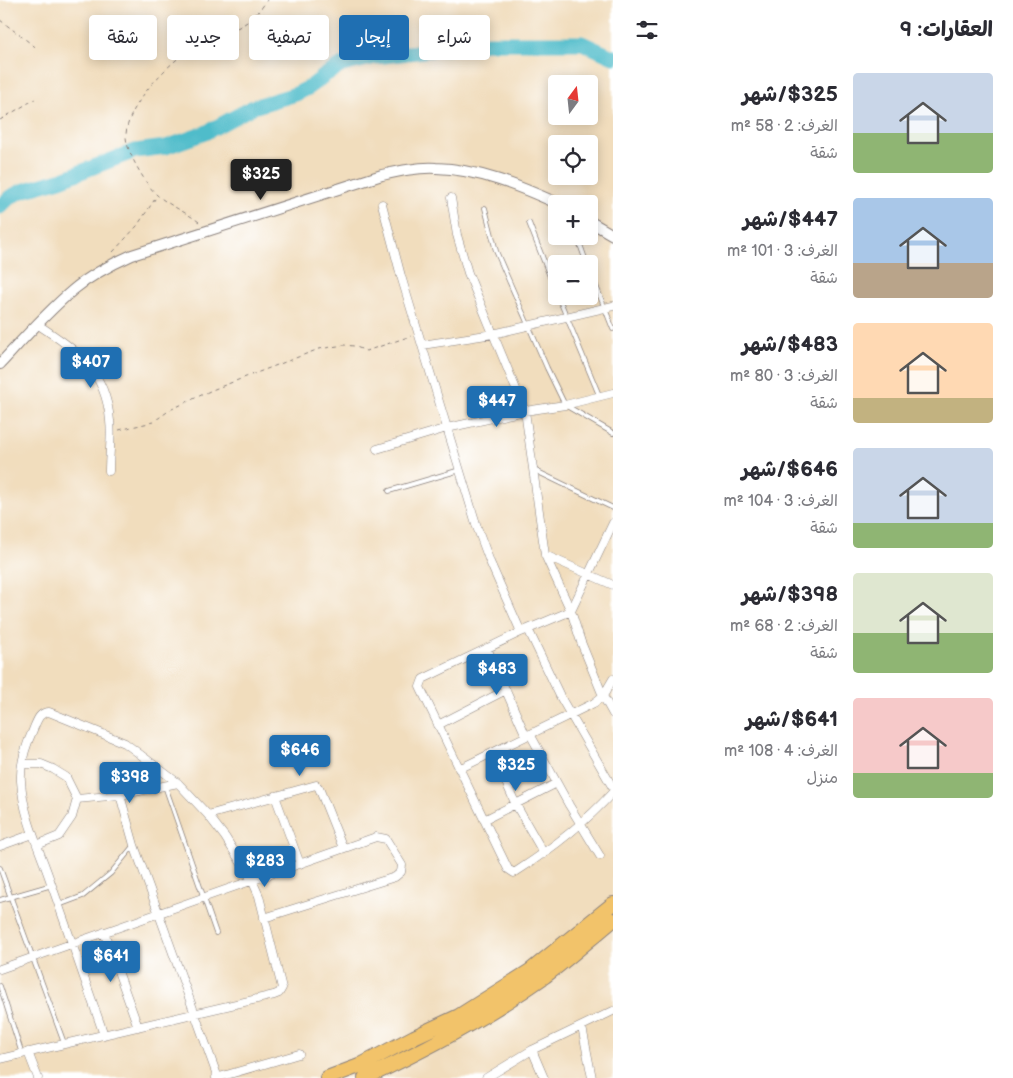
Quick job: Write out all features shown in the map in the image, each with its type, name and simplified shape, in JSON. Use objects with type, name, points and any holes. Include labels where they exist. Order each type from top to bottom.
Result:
[{"type":"highway","points":[[327,1078],[359,1066],[459,1016],[530,971],[613,904]]},
{"type":"highway","points":[[365,1078],[418,1054],[508,1000],[573,954],[613,920]]},
{"type":"street","points":[[0,364],[37,324],[74,289],[110,265],[132,255],[382,175],[407,170],[436,168],[464,172],[522,188],[548,199]]},
{"type":"street","points":[[451,198],[457,235],[468,273],[525,411],[545,555],[571,611],[581,642],[603,696],[613,714]]},
{"type":"street","points":[[382,204],[398,268],[477,527],[490,562],[524,631],[613,788]]},
{"type":"street","points":[[598,226],[613,235]]},
{"type":"street","points":[[422,345],[493,334],[613,306]]},
{"type":"street","points":[[37,324],[71,347],[84,359],[96,373],[106,392],[111,432],[109,471]]},
{"type":"street","points":[[377,449],[447,428],[525,411],[565,405],[613,393]]},
{"type":"street","points":[[613,523],[571,611],[487,648],[423,679],[421,683],[421,690],[510,871],[517,872],[544,854],[582,824],[613,792]]},
{"type":"street","points":[[545,555],[613,585]]},
{"type":"street","points":[[487,648],[528,735],[600,856]]},
{"type":"street","points":[[459,769],[594,703],[603,696],[613,679]]},
{"type":"street","points":[[438,725],[506,690]]},
{"type":"street","points":[[0,1058],[274,995],[281,991],[282,984],[259,896],[252,880],[208,814],[178,783],[125,743],[49,712],[44,712],[40,714],[32,732],[22,764],[23,800],[33,834],[104,1034]]},
{"type":"street","points":[[493,753],[516,805],[544,854]]},
{"type":"street","points":[[22,764],[41,764],[60,773],[66,777],[76,799],[72,817],[59,836],[37,845]]},
{"type":"street","points":[[76,799],[120,795],[178,783]]},
{"type":"street","points":[[484,820],[557,783]]},
{"type":"street","points":[[208,814],[316,785],[319,788],[343,848]]},
{"type":"street","points":[[120,795],[134,845],[217,1078],[299,1054]]},
{"type":"street","points":[[275,796],[300,864]]},
{"type":"street","points":[[0,846],[33,834]]},
{"type":"street","points":[[0,969],[376,837],[381,836],[386,839],[402,865],[403,868],[395,877],[264,918]]},
{"type":"street","points":[[104,932],[138,1026]]},
{"type":"street","points":[[486,1078],[498,1075],[532,1050],[613,1011]]},
{"type":"street","points":[[582,1027],[592,1078]]},
{"type":"street","points":[[532,1050],[544,1078]]},
{"type":"street","points":[[25,1053],[38,1078]]},
{"type":"lane","points":[[485,208],[496,252],[565,405],[613,433]]},
{"type":"lane","points":[[529,223],[548,272]]},
{"type":"lane","points":[[598,292],[613,329]]},
{"type":"lane","points":[[561,305],[600,395]]},
{"type":"lane","points":[[533,469],[613,508]]},
{"type":"lane","points":[[389,491],[460,470]]},
{"type":"lane","points":[[165,786],[216,933]]},
{"type":"lane","points":[[58,906],[82,896],[112,873],[134,845]]},
{"type":"lane","points":[[0,868],[64,1043]]},
{"type":"lane","points":[[0,900],[52,885]]},
{"type":"lane","points":[[0,986],[25,1053]]},
{"type":"path","points":[[209,231],[194,218],[157,195],[140,172],[127,143],[126,136],[132,114],[154,81],[182,55],[196,46],[244,25],[260,11],[266,0]]},
{"type":"path","points":[[0,20],[38,49]]},
{"type":"path","points":[[0,120],[35,99]]},
{"type":"path","points":[[110,257],[136,226],[157,195]]},
{"type":"path","points":[[111,432],[153,422],[170,410],[212,390],[319,349],[344,345],[354,346],[366,351],[418,334]]},
{"type":"waterway","points":[[0,207],[10,197],[22,191],[60,180],[135,151],[166,147],[205,133],[253,107],[296,94],[310,87],[342,65],[376,57],[488,43],[582,43],[613,57]]}]
